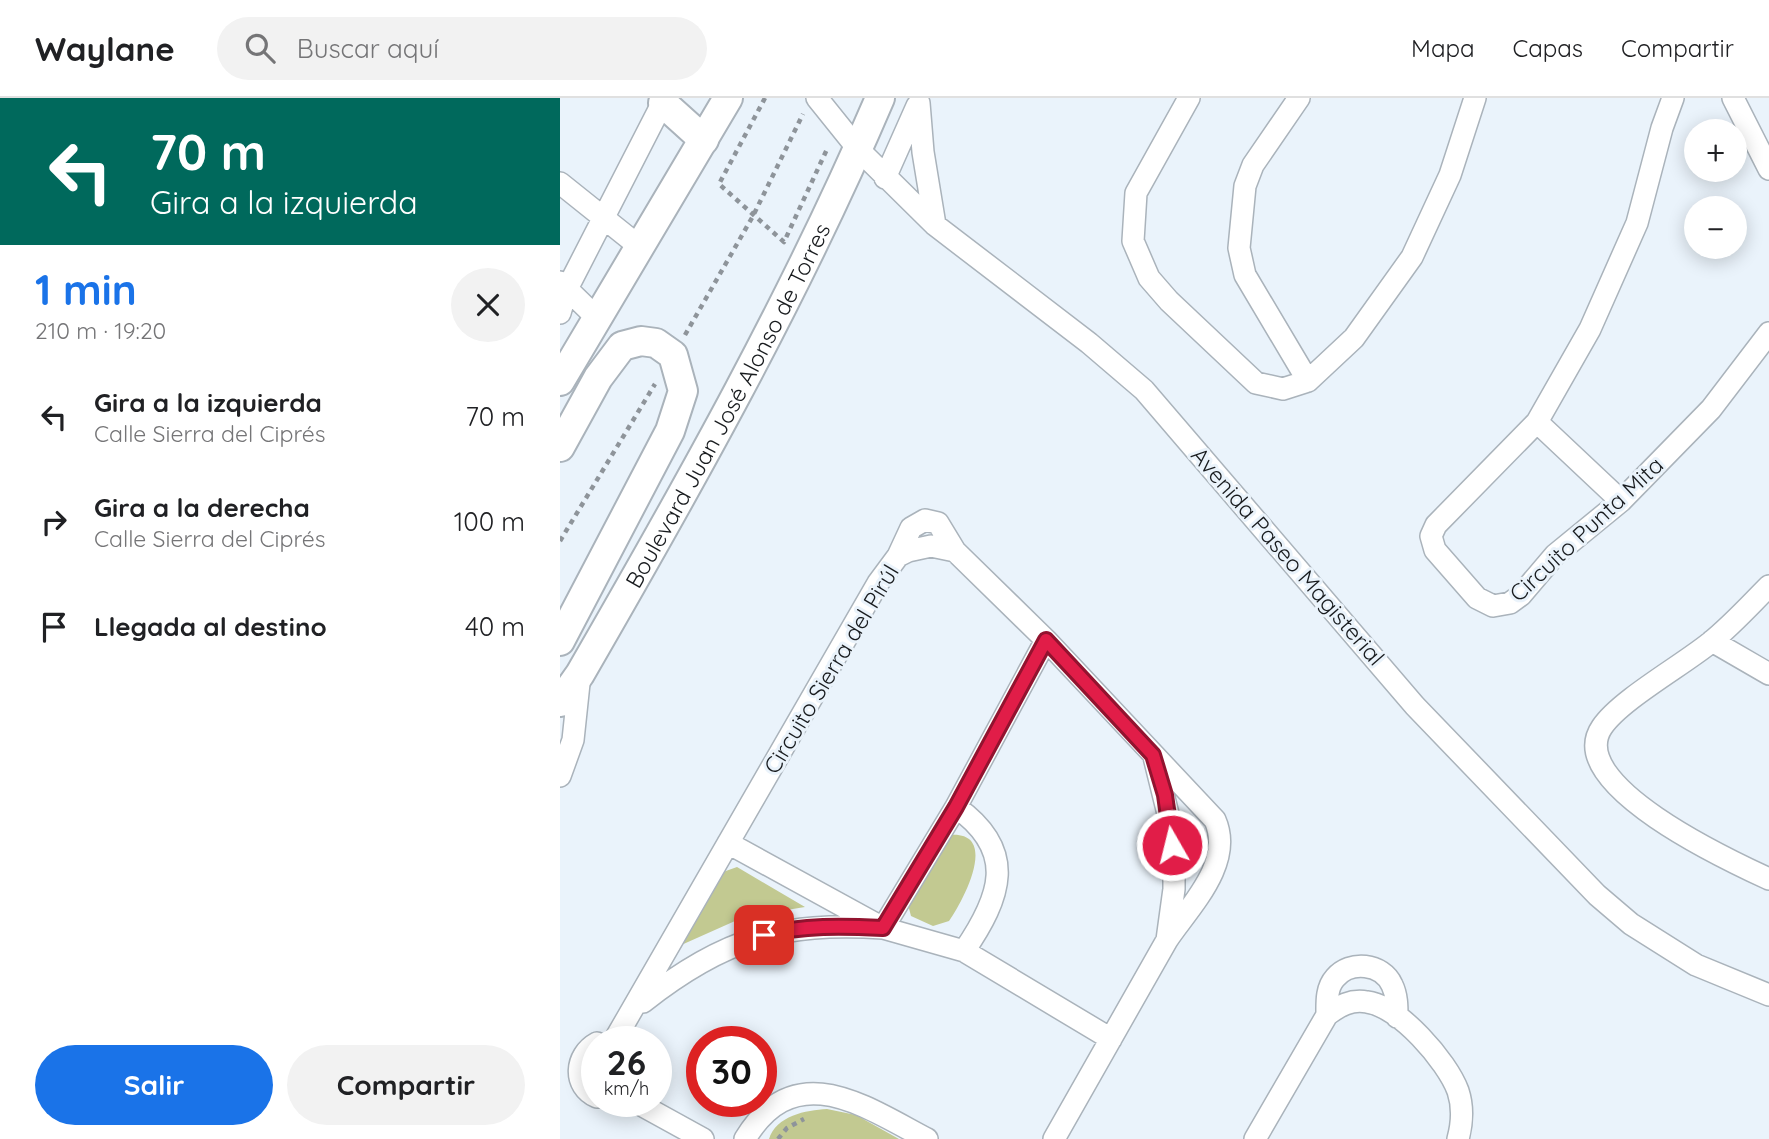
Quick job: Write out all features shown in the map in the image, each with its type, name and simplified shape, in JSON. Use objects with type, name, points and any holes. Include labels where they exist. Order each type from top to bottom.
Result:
[{"type":"main road","points":[[560,381],[728,98]]},
{"type":"main road","name":"Boulevard Juan José Alonso de Torres","points":[[560,702],[580,674],[715,435],[858,149],[880,98]]},
{"type":"main road","points":[[664,101],[704,140]]},
{"type":"main road","points":[[560,447],[598,378],[622,346],[641,341],[656,343],[673,355],[684,391],[670,431],[560,641]]},
{"type":"street","points":[[1189,98],[1136,192],[1133,241],[1149,278],[1169,302],[1256,383],[1283,389],[1308,381],[1354,338],[1412,257],[1450,175],[1475,98]]},
{"type":"street","points":[[1299,98],[1253,165],[1241,215],[1239,248],[1245,275],[1308,381]]},
{"type":"street","name":"Circuito Punta Mita","points":[[1674,98],[1661,128],[1637,223],[1590,329],[1537,422],[1445,512],[1431,536],[1435,550],[1477,598],[1493,606],[1510,603],[1521,595],[1555,555],[1620,500],[1711,409],[1769,333]]},
{"type":"street","points":[[1733,98],[1769,169]]},
{"type":"street","points":[[886,178],[920,100]]},
{"type":"street","points":[[920,100],[923,152],[936,225]]},
{"type":"street","points":[[560,313],[564,286],[605,218],[664,101]]},
{"type":"street","name":"Avenida Paseo Magisterial","points":[[812,104],[936,225],[1144,390],[1415,706],[1597,895],[1631,924],[1696,965],[1769,995]]},
{"type":"street","points":[[560,183],[640,247]]},
{"type":"street","points":[[564,286],[598,319]]},
{"type":"street","points":[[1537,422],[1620,500]]},
{"type":"street","name":"Circuito Sierra del Pirúl","points":[[623,1026],[878,583],[898,556],[918,547],[931,546],[955,551],[1046,640],[1153,755],[1171,827],[1174,889],[1167,940],[1054,1139]]},
{"type":"street","points":[[1769,586],[1713,641],[1618,711],[1602,727],[1595,750],[1598,762],[1623,792],[1720,856],[1769,879]]},
{"type":"street","points":[[883,928],[956,807],[1046,640]]},
{"type":"street","points":[[1713,641],[1769,674]]},
{"type":"street","points":[[560,776],[573,740],[580,674]]},
{"type":"street","points":[[1153,755],[1207,809],[1220,832],[1221,849],[1216,865],[1167,940]]},
{"type":"street","points":[[956,807],[970,817],[991,843],[997,859],[999,881],[994,901],[964,951]]},
{"type":"street","points":[[728,843],[883,928]]},
{"type":"street","points":[[633,1009],[698,961],[741,942],[787,929],[834,925],[883,928],[964,951],[1111,1039]]},
{"type":"street","points":[[1327,1015],[1328,990],[1334,978],[1357,966],[1382,973],[1391,982],[1397,1017]]},
{"type":"street","points":[[1255,1139],[1327,1015],[1339,1006],[1358,1001],[1380,1005],[1432,1049],[1457,1090],[1461,1109],[1458,1139]]},
{"type":"street","points":[[745,1139],[760,1117],[773,1108],[793,1097],[818,1093],[841,1096],[927,1139]]},
{"type":"street","points":[[663,1117],[703,1139]]},
{"type":"path","points":[[765,98],[719,184],[784,242],[824,157]]},
{"type":"path","points":[[560,541],[754,216],[812,104]]},
{"type":"path","points":[[778,1139],[792,1124],[812,1117]]},
{"type":"green space","points":[[948,835],[964,836],[973,843],[974,869],[962,899],[949,921],[933,926],[911,916],[907,901]]},
{"type":"green space","points":[[737,867],[805,907],[744,917],[679,946],[723,872]]},
{"type":"green space","points":[[827,1109],[856,1115],[899,1139],[769,1139],[778,1125],[785,1120],[801,1113]]},
{"type":"route","points":[[764,935],[787,929],[834,925],[883,928],[956,807],[1046,640],[1153,755],[1165,795],[1172,845]]}]
